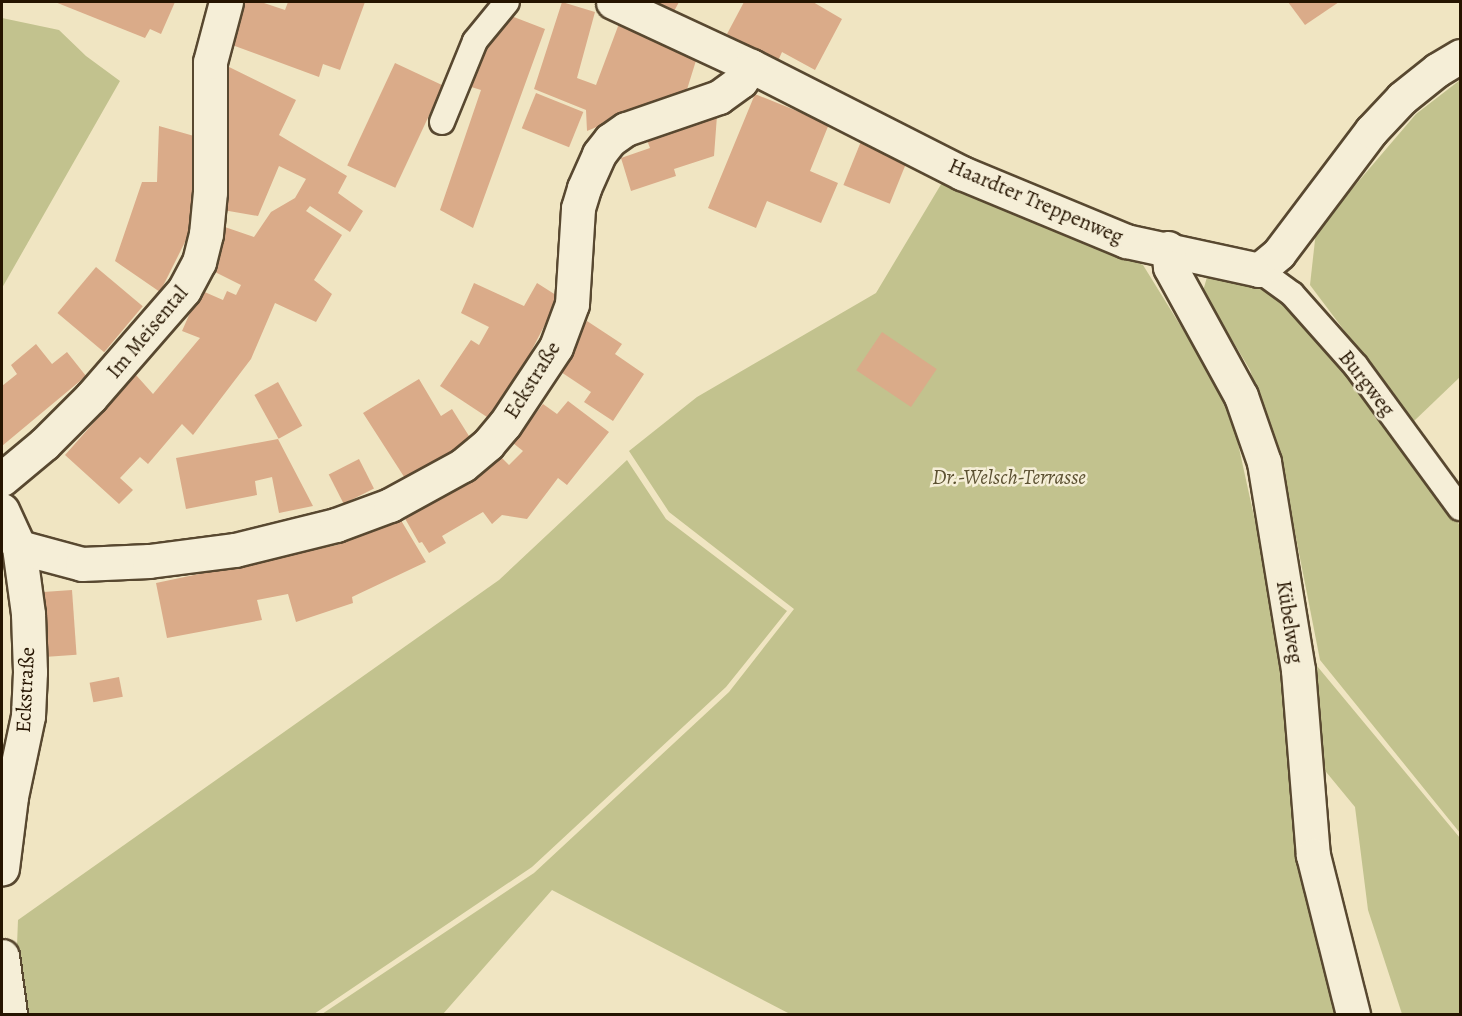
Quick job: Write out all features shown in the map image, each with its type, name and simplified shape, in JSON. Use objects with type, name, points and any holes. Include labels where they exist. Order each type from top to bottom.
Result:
[{"type":"street","name":"Im Meisental","points":[[2,478],[44,444],[92,397],[184,290],[199,262],[206,234],[210,192],[210,62],[226,2]]},
{"type":"street","points":[[612,2],[751,66]]},
{"type":"street","points":[[1259,270],[1279,254],[1371,131],[1402,98],[1437,70],[1461,56]]},
{"type":"street","name":"Haardter Treppenweg","points":[[751,66],[962,172],[1126,241],[1168,248],[1216,262],[1259,270]]},
{"type":"street","name":"Eckstraße","points":[[19,547],[82,564],[149,561],[235,550],[336,525],[390,504],[463,465],[488,444],[505,424],[556,346],[572,304],[578,208],[599,154],[610,140],[626,129],[719,97],[741,81],[751,66]]},
{"type":"street","name":"Kübelweg","points":[[1168,248],[1170,267],[1241,396],[1264,462],[1298,670],[1313,855],[1353,1014]]},
{"type":"street","name":"Eckstraße","points":[[2,510],[19,547],[28,614],[30,672],[28,716],[10,797],[2,868]]},
{"type":"street","points":[[2,956],[9,1014]]},
{"type":"lane","points":[[442,122],[475,42],[507,2]]},
{"type":"lane","name":"Burgweg","points":[[1259,270],[1292,294],[1356,366],[1461,508]]},
{"type":"green space","points":[[2,18],[59,30],[86,56],[120,81],[2,288]]},
{"type":"green space","points":[[1460,80],[1460,377],[1413,422],[1310,285],[1316,231],[1416,114]]},
{"type":"green space","name":"Dr.-Welsch-Terrasse","points":[[946,176],[1143,265],[1224,396],[1232,416],[1289,676],[1341,1014],[790,1014],[552,890],[443,1014],[322,1014],[534,873],[729,692],[794,609],[669,512],[629,451],[697,397],[876,293]]},
{"type":"green space","points":[[1209,270],[1277,294],[1322,343],[1443,498],[1460,526],[1460,833],[1320,660],[1280,456],[1250,370],[1203,291]]},
{"type":"green space","points":[[627,460],[666,519],[787,611],[726,687],[532,867],[314,1014],[24,1014],[16,970],[18,920],[499,580]]},
{"type":"green space","points":[[1317,666],[1460,838],[1460,1014],[1402,1014],[1368,910],[1355,807],[1322,767]]},
{"type":"building","points":[[55,2],[175,2],[161,34],[150,29],[145,38]]},
{"type":"building","points":[[239,2],[261,2],[285,10],[288,2],[365,2],[340,70],[323,64],[319,77],[224,42]]},
{"type":"building","points":[[562,2],[595,12],[577,78],[596,85],[620,21],[699,51],[684,99],[672,96],[587,131],[586,110],[534,89]]},
{"type":"building","points":[[646,2],[679,2],[672,15]]},
{"type":"building","points":[[744,2],[813,2],[842,19],[815,70],[782,52],[778,61],[727,34]]},
{"type":"building","points":[[1288,2],[1339,2],[1305,25]]},
{"type":"building","points":[[501,12],[545,29],[473,228],[440,210],[481,90],[468,86]]},
{"type":"building","points":[[395,63],[443,85],[395,188],[347,165]]},
{"type":"building","points":[[225,65],[296,100],[279,135],[347,176],[338,193],[363,211],[350,232],[310,206],[306,211],[342,235],[314,280],[332,294],[316,322],[275,303],[251,359],[193,435],[182,424],[148,464],[140,457],[120,478],[133,490],[119,504],[65,455],[136,375],[153,394],[200,338],[182,331],[200,290],[223,300],[227,291],[236,295],[241,285],[209,269],[219,225],[254,237],[271,212],[295,198],[306,179],[279,166],[258,216],[223,210]]},
{"type":"building","points":[[536,93],[583,112],[569,147],[522,128]]},
{"type":"building","points":[[755,94],[829,124],[810,171],[838,183],[821,223],[767,201],[756,228],[708,208]]},
{"type":"building","points":[[718,102],[714,156],[674,169],[676,176],[631,191],[621,158],[650,148],[642,127]]},
{"type":"building","points":[[159,126],[201,138],[193,239],[187,238],[160,292],[115,261],[142,182],[157,182]]},
{"type":"building","points":[[864,134],[910,153],[890,204],[843,185]]},
{"type":"building","points":[[96,267],[143,306],[104,352],[57,313]]},
{"type":"building","points":[[474,283],[524,306],[537,283],[559,297],[520,373],[490,419],[440,386],[471,340],[479,345],[489,327],[461,313]]},
{"type":"building","points":[[587,321],[622,344],[615,354],[644,374],[613,421],[584,402],[591,392],[555,368]]},
{"type":"building","points":[[882,332],[937,369],[911,407],[856,370]]},
{"type":"building","points":[[36,344],[52,364],[67,352],[86,376],[2,446],[2,386],[17,374],[11,365]]},
{"type":"building","points":[[419,379],[441,416],[452,409],[474,444],[410,486],[363,413]]},
{"type":"building","points":[[278,382],[302,426],[279,439],[254,395]]},
{"type":"building","points":[[568,401],[609,432],[567,485],[558,478],[527,519],[502,515],[492,524],[483,512],[442,536],[446,543],[429,553],[422,542],[419,543],[403,515],[499,455],[509,465],[523,451],[513,443],[543,404],[557,414]]},
{"type":"building","points":[[278,439],[313,506],[279,513],[272,477],[255,481],[257,495],[186,509],[176,458]]},
{"type":"building","points":[[359,459],[374,488],[344,504],[329,474]]},
{"type":"building","points":[[399,517],[426,562],[352,597],[353,603],[296,622],[288,594],[257,600],[262,620],[167,638],[156,583],[337,545]]},
{"type":"building","points":[[72,590],[77,655],[41,657],[36,593]]},
{"type":"building","points":[[119,677],[123,697],[93,702],[90,683]]}]
